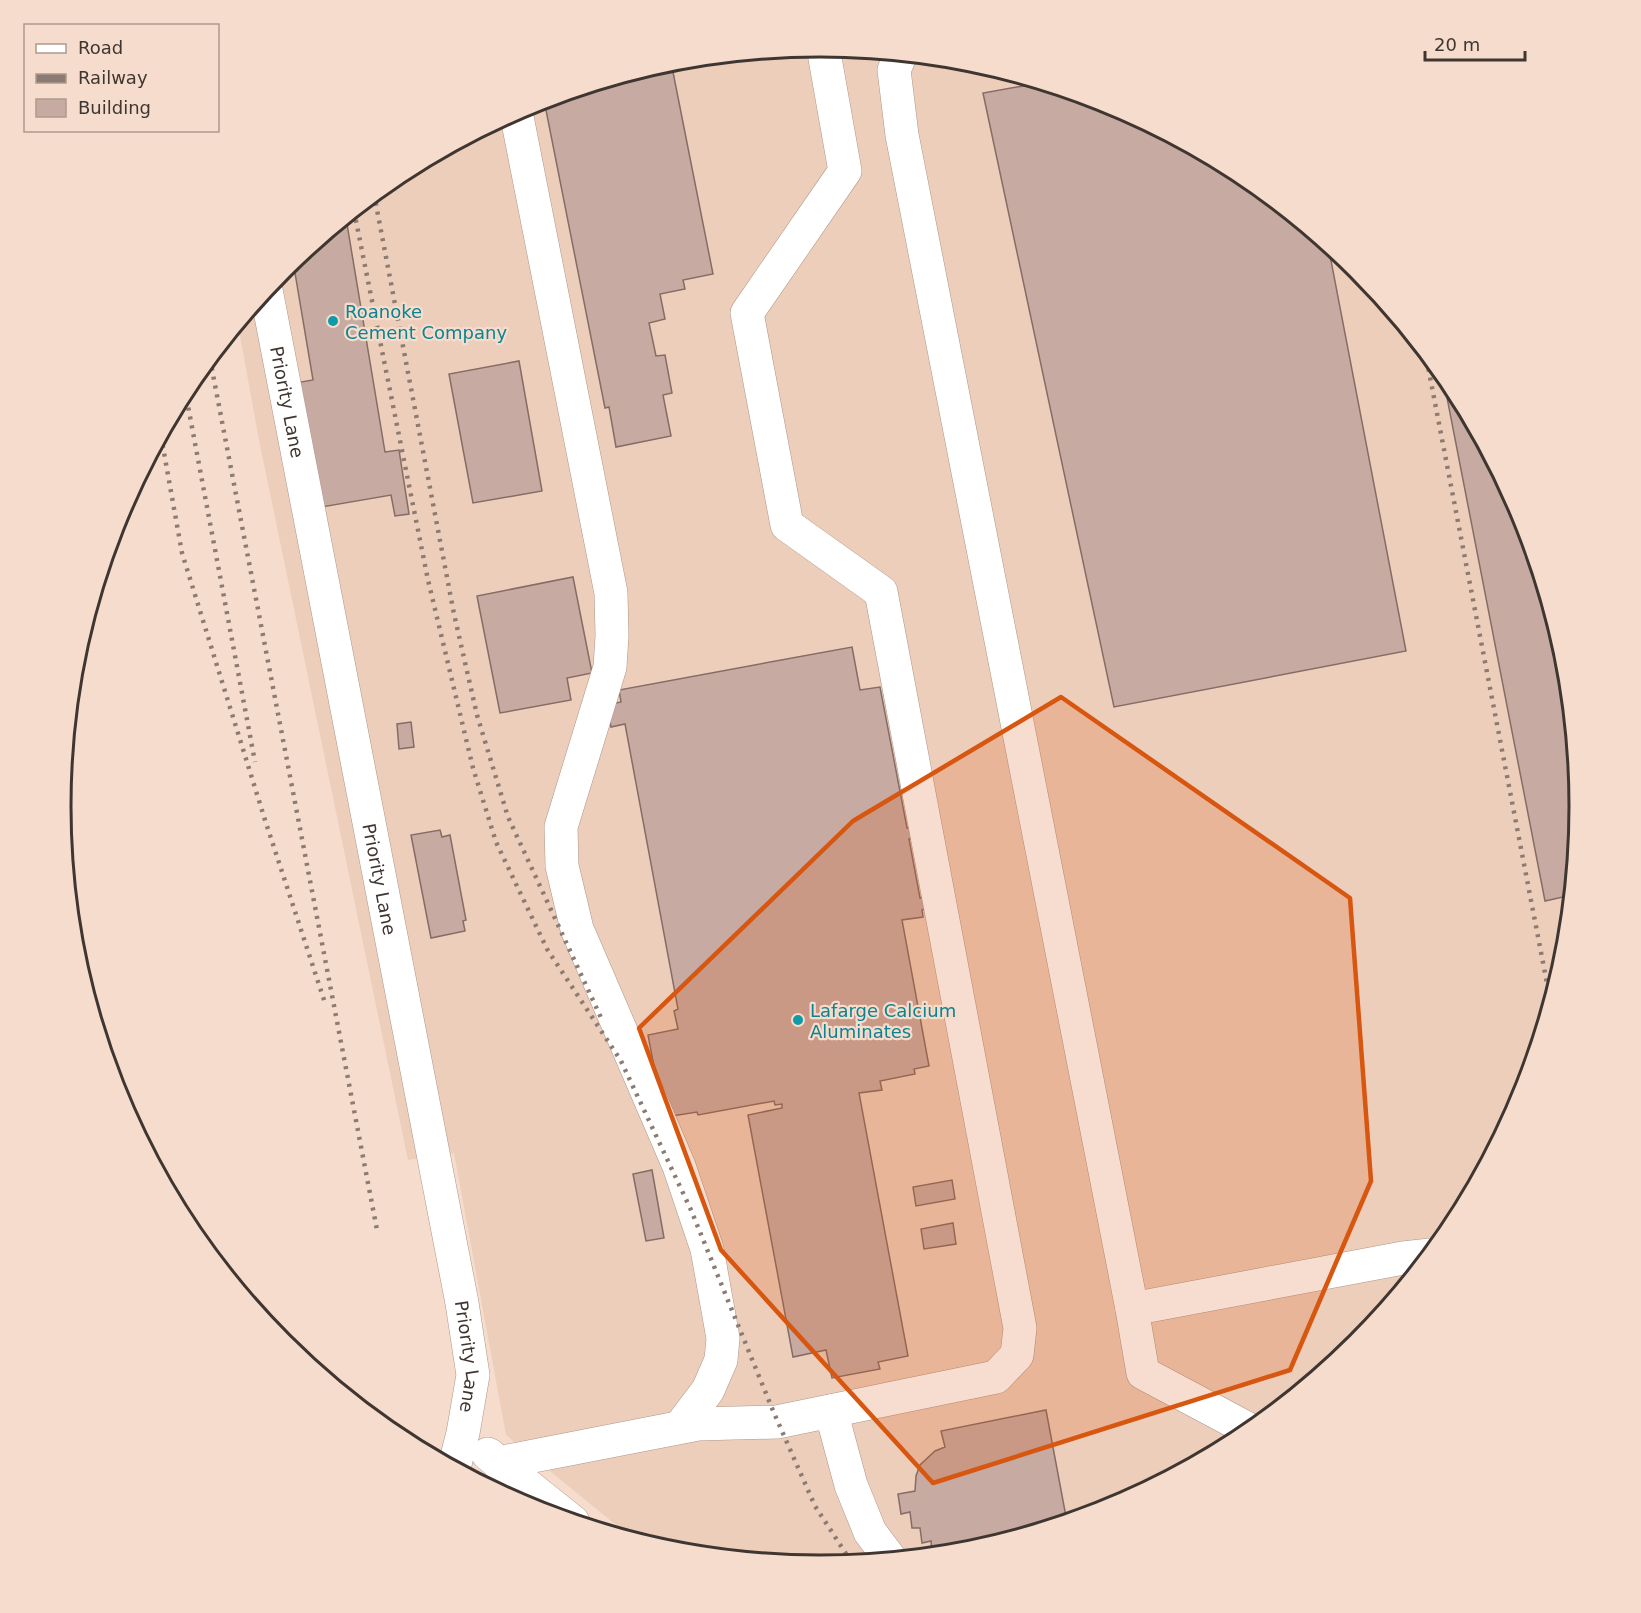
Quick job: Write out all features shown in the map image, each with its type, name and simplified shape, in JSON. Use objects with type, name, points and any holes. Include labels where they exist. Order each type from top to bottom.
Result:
[{"type":"street","points":[[498,1463],[698,1424],[777,1422],[996,1377],[1017,1355],[1020,1328],[881,592],[788,525],[747,313],[846,171],[825,57]]},
{"type":"street","points":[[898,61],[894,70],[902,135],[1143,1373],[1243,1426]]},
{"type":"street","points":[[518,121],[611,593],[610,667],[561,827],[562,866],[577,929],[679,1166],[707,1249],[723,1338],[721,1360],[708,1390],[680,1427]]},
{"type":"street","name":"Priority Lane","points":[[268,301],[462,1303],[473,1375],[456,1461]]},
{"type":"street","points":[[1132,1309],[1420,1256]]},
{"type":"street","points":[[831,1411],[855,1494],[870,1532],[886,1553]]},
{"type":"street","points":[[463,1433],[552,1506]]},
{"type":"highlighted area","points":[[1061,697],[1350,898],[1371,1181],[1290,1370],[933,1483],[721,1250],[639,1028],[853,821]]},
{"type":"shaded area","points":[[820,57],[918,63],[967,71],[1061,97],[1107,114],[1152,134],[1237,183],[1315,243],[1350,277],[1384,312],[1444,390],[1493,475],[1513,520],[1530,566],[1556,660],[1564,709],[1570,806],[1564,904],[1556,953],[1530,1047],[1513,1093],[1493,1138],[1444,1223],[1384,1301],[1315,1370],[1277,1401],[1237,1430],[1152,1479],[1061,1516],[967,1542],[918,1550],[820,1556],[723,1550],[674,1542],[619,1528],[506,1435],[454,1153],[408,1160],[259,440],[240,333],[257,312],[326,243],[404,183],[489,134],[580,97],[627,83],[674,71],[723,63]]},
{"type":"building","points":[[673,71],[713,274],[683,280],[685,289],[660,294],[665,319],[649,323],[656,356],[665,355],[672,393],[663,395],[671,436],[616,447],[609,407],[605,408],[546,110],[580,97]]},
{"type":"building","points":[[1024,86],[1107,114],[1152,134],[1237,183],[1277,212],[1331,258],[1406,651],[1114,707],[983,93]]},
{"type":"building","name":"Roanoke Cement Company","points":[[347,226],[385,452],[399,450],[409,514],[395,516],[391,495],[316,508],[295,383],[313,380],[295,273]]},
{"type":"building","points":[[519,361],[542,491],[473,503],[449,374]]},
{"type":"building","points":[[1446,394],[1493,475],[1513,520],[1530,566],[1556,660],[1564,709],[1568,757],[1570,806],[1568,856],[1565,897],[1545,901]]},
{"type":"building","points":[[573,577],[592,673],[567,678],[571,700],[500,713],[477,596]]},
{"type":"building","name":"Lafarge Calcium Aluminates","points":[[852,647],[860,690],[880,687],[907,828],[911,827],[913,839],[909,839],[920,898],[924,897],[926,909],[922,910],[923,917],[902,920],[929,1066],[914,1069],[915,1074],[880,1081],[882,1090],[859,1093],[908,1356],[878,1362],[880,1369],[832,1378],[826,1350],[793,1357],[748,1115],[782,1108],[782,1104],[775,1105],[774,1101],[698,1115],[697,1112],[672,1116],[663,1114],[648,1035],[678,1029],[674,1011],[678,1009],[625,724],[611,727],[607,705],[621,702],[619,690]]},
{"type":"building","points":[[411,722],[414,747],[399,749],[397,724]]},
{"type":"building","points":[[440,830],[442,837],[450,835],[466,920],[463,921],[465,931],[431,938],[411,835]]},
{"type":"building","points":[[652,1170],[664,1238],[646,1241],[633,1174]]},
{"type":"building","points":[[952,1180],[955,1199],[916,1206],[913,1187]]},
{"type":"building","points":[[953,1223],[956,1244],[924,1249],[921,1229]]},
{"type":"building","points":[[1046,1410],[1066,1514],[967,1542],[931,1548],[931,1541],[922,1543],[920,1528],[912,1528],[910,1512],[901,1514],[898,1494],[915,1491],[916,1476],[920,1465],[935,1451],[945,1447],[941,1431]]},
{"type":"railway","points":[[376,203],[454,614],[477,715],[508,817],[603,1022]]},
{"type":"railway","points":[[356,219],[428,580],[473,768],[496,842],[547,949],[621,1061],[691,1210],[774,1413],[815,1506],[847,1555]]},
{"type":"railway","points":[[1428,368],[1548,986]]},
{"type":"railway","points":[[212,369],[377,1230]]},
{"type":"railway","points":[[188,405],[255,762]]},
{"type":"railway","points":[[163,447],[182,553],[325,1003]]},
{"type":"place","name":"Roanoke Cement Company","points":[[333,321]]},
{"type":"place","name":"Lafarge Calcium Aluminates","points":[[798,1020]]}]
